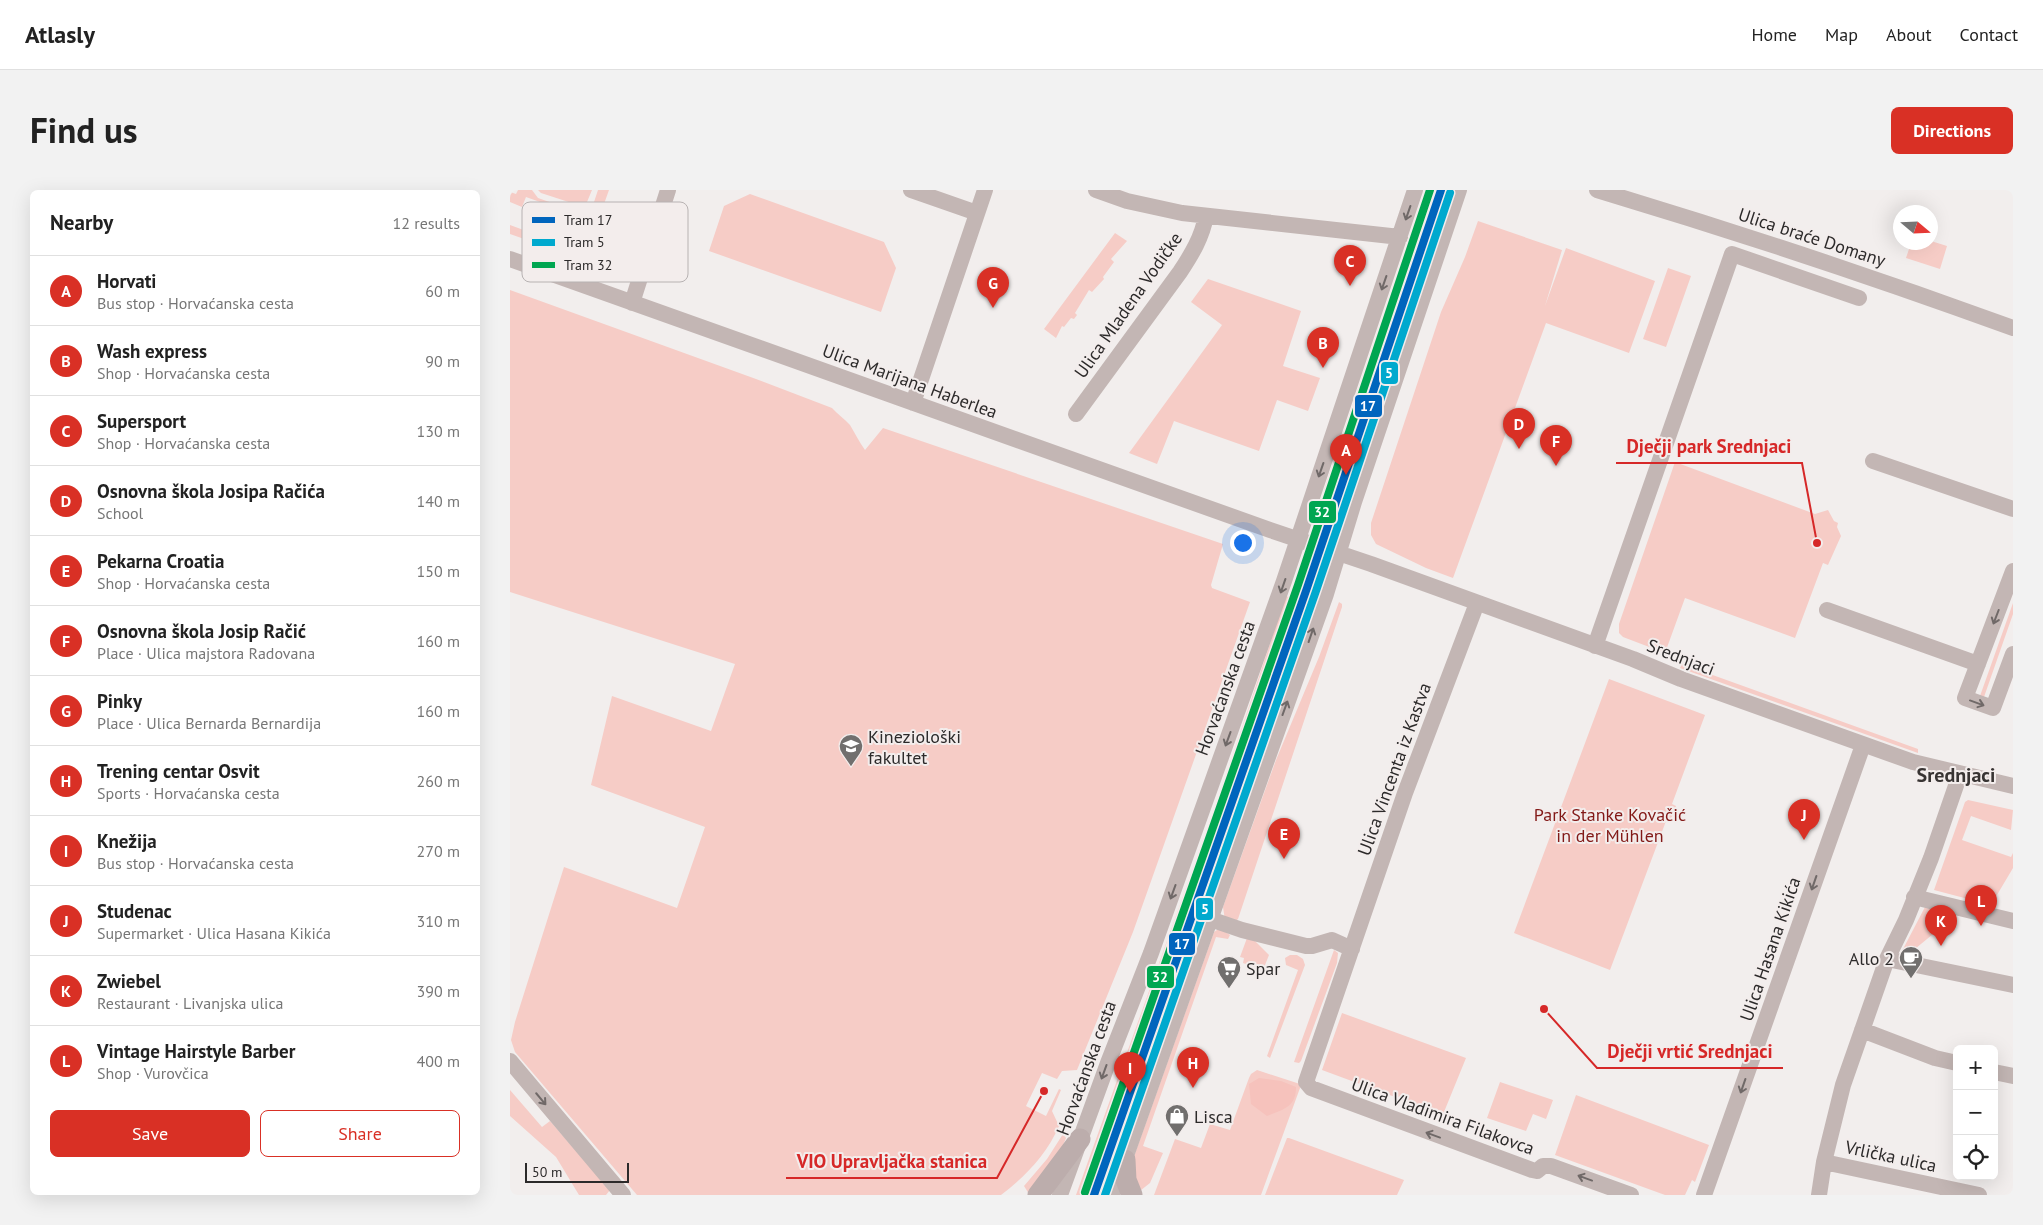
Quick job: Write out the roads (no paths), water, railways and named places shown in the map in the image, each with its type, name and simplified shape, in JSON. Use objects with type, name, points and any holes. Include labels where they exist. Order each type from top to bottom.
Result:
[{"type":"main road","points":[[1038,1195],[1080,1139]]},
{"type":"main road","points":[[1125,1160],[1126,1180],[1132,1195]]},
{"type":"street","points":[[664,202],[668,190]]},
{"type":"street","points":[[911,190],[977,213]]},
{"type":"street","points":[[913,403],[985,190]]},
{"type":"street","points":[[1096,190],[1131,195],[1182,213],[1400,237]]},
{"type":"street","name":"Horvaćanska cesta","points":[[1060,1195],[1108,1063],[1151,953],[1298,540],[1416,190]]},
{"type":"street","points":[[1112,1195],[1326,594],[1338,552],[1459,190]]},
{"type":"street","name":"Ulica braće Domany","points":[[1597,190],[1698,220],[1876,279],[2013,328]]},
{"type":"street","name":"Ulica Mladena Vodičke","points":[[1076,414],[1180,272],[1194,250],[1206,216]]},
{"type":"street","points":[[1595,646],[1732,254],[1859,298]]},
{"type":"street","name":"Ulica Marijana Haberlea","points":[[510,259],[522,263]]},
{"type":"street","name":"Ulica Marijana Haberlea","points":[[574,282],[1298,540],[1338,552]]},
{"type":"street","points":[[632,303],[639,282]]},
{"type":"street","points":[[1872,461],[2013,509]]},
{"type":"street","name":"Srednjaci","points":[[1338,552],[1689,682],[1913,762],[2013,786]]},
{"type":"street","points":[[2013,571],[1966,698],[1993,708],[2013,654]]},
{"type":"street","name":"Ulica Vincenta iz Kastva","points":[[1307,1077],[1418,759],[1477,603]]},
{"type":"street","points":[[1828,610],[1978,664]]},
{"type":"street","name":"Ulica Hasana Kikića","points":[[1704,1195],[1864,744]]},
{"type":"street","points":[[1819,1195],[1824,1162],[1843,1085],[1887,959],[1931,858],[1960,774]]},
{"type":"street","points":[[1914,897],[2013,921]]},
{"type":"street","points":[[1210,919],[1242,930],[1306,946],[1332,940],[1352,949]]},
{"type":"street","points":[[1887,959],[2013,985]]},
{"type":"street","points":[[1862,1030],[1935,1058],[1953,1062]]},
{"type":"street","points":[[510,1061],[623,1195]]},
{"type":"street","points":[[1998,1073],[2013,1076]]},
{"type":"street","name":"Ulica Vladimira Filakovca","points":[[1307,1077],[1306,1082],[1311,1088],[1404,1124],[1532,1170],[1537,1171],[1543,1166],[1551,1166],[1631,1195]]},
{"type":"street","name":"Vrlička ulica","points":[[1824,1162],[1979,1195]]},
{"type":"tram line","name":"32","points":[[1085,1192],[1298,585],[1430,190]]},
{"type":"tram line","name":"17","points":[[1094,1195],[1307,588],[1441,190]]},
{"type":"tram line","name":"5","points":[[1105,1195],[1316,591],[1450,193]]},
{"type":"place","name":"Supersport","points":[[1350,286]]},
{"type":"place","name":"Pinky","points":[[993,308]]},
{"type":"place","name":"Wash express","points":[[1323,368]]},
{"type":"place","name":"Osnovna škola Josipa Račića","points":[[1519,449]]},
{"type":"place","name":"Osnovna škola Josip Račić","points":[[1556,466]]},
{"type":"place","name":"Horvati","points":[[1346,475]]},
{"type":"place","name":"Dječji park Srednjaci","points":[[1817,543]]},
{"type":"place","name":"Kineziološki fakultet","points":[[851,767]]},
{"type":"place","name":"Studenac","points":[[1804,840]]},
{"type":"place","name":"Pekarna Croatia","points":[[1284,859]]},
{"type":"place","name":"Vintage Hairstyle Barber","points":[[1981,926]]},
{"type":"place","name":"Zwiebel","points":[[1941,946]]},
{"type":"place","name":"Allo 2","points":[[1911,979]]},
{"type":"place","name":"Spar","points":[[1229,989]]},
{"type":"place","name":"Dječji vrtić Srednjaci","points":[[1544,1009]]},
{"type":"place","name":"Trening centar Osvit","points":[[1193,1088]]},
{"type":"place","name":"VIO Upravljačka stanica","points":[[1044,1091]]},
{"type":"place","name":"Knežija","points":[[1130,1093]]},
{"type":"place","name":"Lisca","points":[[1177,1137]]},
{"type":"district","name":"Srednjaci","points":[[1956,775]]},
{"type":"park label","name":"Park Stanke Kovačić in der Mühlen","points":[[1610,824]]}]
